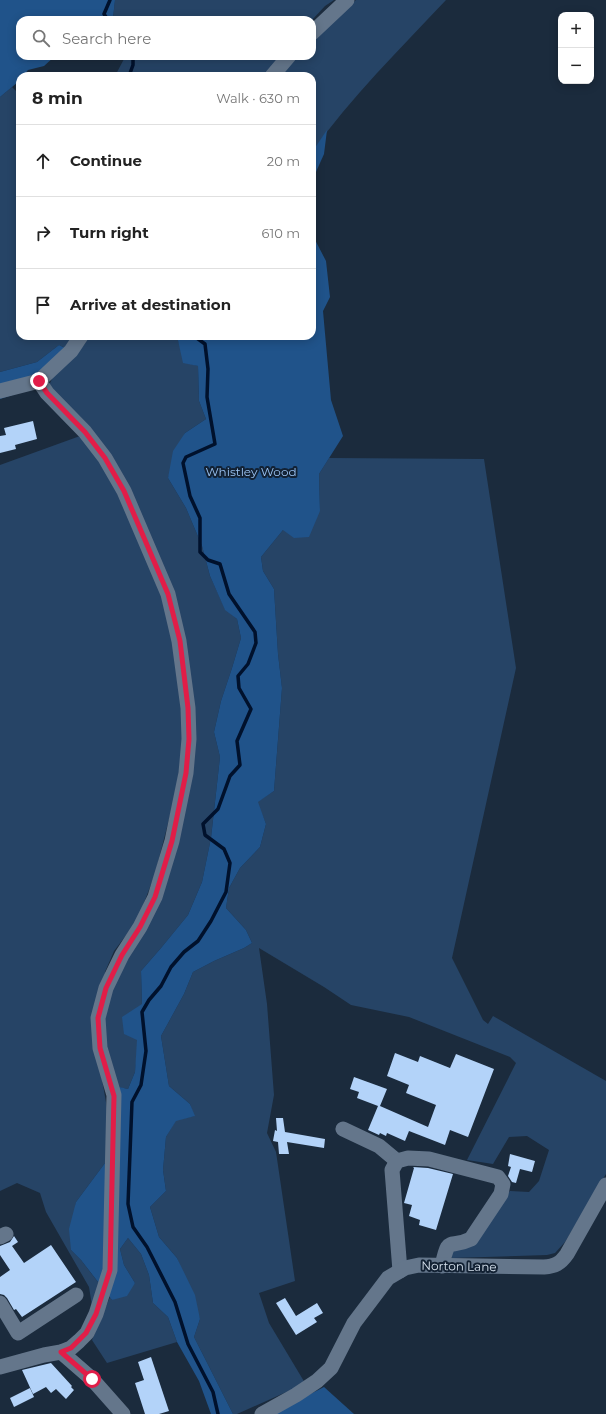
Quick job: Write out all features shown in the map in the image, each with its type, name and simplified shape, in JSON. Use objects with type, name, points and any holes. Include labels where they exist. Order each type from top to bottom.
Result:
[{"type":"street","points":[[316,29],[347,0]]},
{"type":"street","points":[[275,72],[286,60]]},
{"type":"street","points":[[0,391],[39,381],[71,351],[78,340]]},
{"type":"street","points":[[0,1367],[61,1352],[71,1348],[86,1333],[96,1314],[110,1270],[114,1096],[100,1048],[98,1018],[106,988],[122,955],[140,927],[155,897],[172,841],[182,796],[189,739],[188,708],[180,641],[168,594],[124,491],[105,458],[85,432],[47,393],[39,381]]},
{"type":"street","points":[[343,1129],[379,1146],[397,1161]]},
{"type":"street","points":[[400,1271],[392,1170],[397,1161],[408,1158],[429,1159],[498,1177],[503,1184],[501,1194],[471,1239],[464,1243],[451,1243],[446,1248],[442,1266]]},
{"type":"street","name":"Norton Lane","points":[[262,1414],[301,1392],[317,1381],[331,1368],[354,1323],[388,1278],[405,1268],[419,1265],[544,1268],[554,1266],[561,1262],[567,1254],[606,1185]]},
{"type":"street","points":[[0,1303],[18,1333],[76,1295]]},
{"type":"street","points":[[61,1352],[92,1379],[123,1414]]},
{"type":"shaded area","points":[[115,0],[334,0],[325,6],[316,16],[113,16]]},
{"type":"shaded area","points":[[356,0],[446,0],[359,93],[316,147],[316,72],[283,72],[294,60],[316,60],[316,37]]},
{"type":"shaded area","points":[[123,60],[277,60],[269,72],[117,72]]},
{"type":"shaded area","points":[[12,87],[16,91],[16,340],[70,340],[65,348],[59,345],[37,362],[0,372],[0,97]]},
{"type":"shaded area","points":[[87,340],[178,340],[184,362],[198,366],[199,401],[206,419],[185,433],[168,478],[186,508],[202,546],[210,576],[225,609],[237,619],[241,638],[221,701],[214,732],[220,757],[211,838],[202,882],[188,915],[141,971],[142,1004],[135,1072],[128,1089],[117,1087],[102,1032],[109,990],[155,905],[193,696],[136,506],[50,389],[50,383],[53,377],[84,345]]},
{"type":"shaded area","points":[[80,436],[100,462],[119,494],[164,601],[173,633],[182,701],[183,744],[176,792],[155,874],[137,921],[114,951],[105,972],[101,1074],[109,1119],[105,1163],[76,1202],[71,1250],[81,1260],[101,1286],[93,1312],[89,1287],[46,1212],[40,1193],[17,1183],[0,1191],[0,465]]},
{"type":"shaded area","points":[[329,458],[484,459],[516,668],[452,958],[483,1020],[488,1024],[493,1016],[606,1081],[606,1174],[565,1242],[555,1253],[547,1255],[452,1258],[452,1250],[510,1191],[529,1192],[539,1181],[549,1150],[527,1136],[509,1137],[493,1164],[467,1160],[516,1063],[510,1057],[409,1017],[351,1005],[259,948],[267,1004],[274,1095],[267,1133],[276,1152],[295,1281],[259,1293],[269,1323],[305,1383],[237,1414],[233,1414],[194,1337],[200,1319],[177,1258],[159,1237],[150,1207],[166,1191],[163,1170],[166,1137],[176,1120],[194,1116],[190,1104],[169,1086],[161,1036],[184,994],[193,972],[252,943],[246,930],[226,908],[229,888],[240,868],[260,847],[266,824],[257,802],[274,791],[282,688],[278,654],[274,589],[263,571],[261,557],[283,530],[320,511],[319,474]]},
{"type":"shaded area","points":[[128,1238],[141,1254],[149,1275],[153,1303],[168,1317],[177,1342],[107,1363],[92,1340],[110,1297],[112,1300],[135,1283],[124,1265],[120,1249]]},
{"type":"green space","points":[[0,0],[115,0],[113,16],[16,16],[16,60],[51,60],[44,66],[28,70],[26,72],[16,72],[16,84],[0,97]]},
{"type":"green space","points":[[327,130],[324,154],[316,172],[316,146]]},
{"type":"green space","name":"Whistley Wood","points":[[316,242],[326,261],[330,297],[323,311],[331,400],[343,436],[319,474],[320,511],[309,537],[294,538],[283,530],[261,557],[263,571],[274,589],[278,654],[282,688],[274,791],[258,802],[266,824],[260,847],[240,868],[229,888],[226,908],[246,930],[252,943],[193,972],[184,994],[161,1036],[169,1086],[190,1104],[195,1116],[176,1121],[166,1137],[163,1170],[166,1191],[150,1207],[159,1237],[177,1258],[195,1295],[200,1319],[194,1337],[233,1414],[211,1414],[199,1381],[177,1342],[168,1317],[153,1303],[149,1275],[141,1254],[128,1238],[120,1249],[124,1265],[135,1283],[127,1296],[112,1300],[81,1260],[71,1250],[69,1229],[76,1202],[105,1163],[109,1119],[115,1086],[128,1089],[135,1072],[137,1040],[124,1034],[122,1017],[142,1004],[141,971],[188,915],[202,882],[211,838],[220,757],[214,732],[221,701],[241,638],[237,619],[225,610],[210,576],[202,546],[186,508],[168,478],[173,451],[185,433],[206,419],[199,401],[198,366],[183,363],[178,340],[316,340]]},
{"type":"green space","points":[[59,345],[71,351],[31,389],[0,399],[0,372],[37,362]]},
{"type":"green space","points":[[324,1387],[354,1414],[271,1414]]},
{"type":"building","points":[[33,421],[37,439],[15,445],[16,449],[0,453],[0,436],[6,435],[4,428]]},
{"type":"building","points":[[395,1053],[418,1062],[420,1056],[450,1068],[456,1054],[494,1069],[468,1137],[450,1130],[445,1145],[409,1131],[405,1141],[387,1133],[386,1136],[380,1133],[379,1135],[368,1130],[378,1106],[357,1098],[359,1092],[350,1089],[354,1077],[387,1089],[380,1106],[428,1127],[436,1105],[406,1093],[409,1085],[387,1076]]},
{"type":"building","points":[[276,1118],[283,1118],[285,1132],[325,1139],[324,1148],[287,1142],[289,1154],[279,1154],[278,1142],[273,1141],[275,1130],[277,1131]]},
{"type":"building","points":[[510,1154],[535,1161],[532,1172],[520,1169],[516,1183],[512,1182],[508,1176],[511,1167],[508,1166]]},
{"type":"building","points":[[413,1167],[428,1168],[453,1174],[436,1230],[419,1225],[420,1220],[409,1216],[412,1205],[404,1203],[414,1168]]},
{"type":"building","points":[[14,1236],[18,1242],[12,1246],[24,1263],[51,1245],[76,1282],[22,1317],[16,1309],[14,1310],[7,1298],[0,1294],[0,1277],[10,1270],[0,1255],[0,1246],[10,1242]]},
{"type":"building","points":[[285,1298],[296,1316],[317,1303],[323,1313],[314,1318],[317,1322],[296,1335],[276,1303]]},
{"type":"building","points":[[151,1357],[169,1411],[159,1414],[145,1414],[135,1383],[144,1380],[138,1362]]},
{"type":"building","points":[[51,1363],[74,1390],[66,1399],[56,1389],[51,1393],[46,1387],[33,1394],[22,1370]]},
{"type":"building","points":[[30,1388],[34,1397],[14,1407],[10,1398]]},
{"type":"waterway","points":[[105,16],[104,14],[110,0]]},
{"type":"waterway","points":[[130,72],[133,60]]},
{"type":"waterway","points":[[200,340],[205,344],[208,369],[207,397],[215,444],[186,457],[183,463],[190,496],[200,518],[200,552],[208,560],[220,564],[229,594],[255,632],[256,643],[248,664],[238,676],[239,688],[251,709],[237,741],[240,765],[230,776],[218,809],[203,824],[205,835],[224,849],[230,863],[226,892],[211,921],[198,941],[184,952],[171,967],[161,986],[149,1000],[142,1012],[146,1051],[141,1085],[132,1102],[128,1204],[133,1227],[147,1247],[175,1302],[188,1344],[213,1392],[218,1414]]},
{"type":"route","points":[[39,381],[47,393],[85,432],[105,458],[124,491],[168,594],[180,641],[188,708],[189,739],[186,773],[172,841],[155,897],[140,927],[122,955],[106,988],[98,1018],[100,1048],[114,1096],[110,1216],[110,1270],[96,1314],[86,1333],[71,1348],[61,1352],[92,1379]]}]
